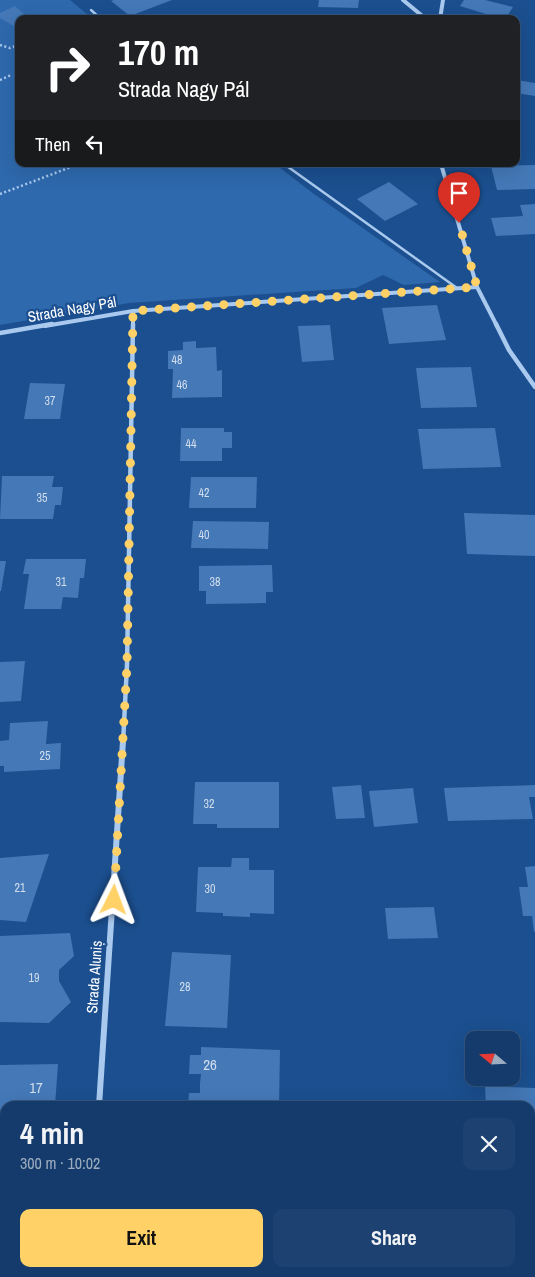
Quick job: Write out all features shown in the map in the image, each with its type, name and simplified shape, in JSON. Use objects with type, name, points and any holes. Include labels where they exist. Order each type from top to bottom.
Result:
[{"type":"street","points":[[402,0],[421,15]]},
{"type":"street","points":[[441,15],[443,0]]},
{"type":"street","points":[[442,167],[477,287],[509,350],[535,387]]},
{"type":"street","name":"Strada Nagy Pál","points":[[0,333],[133,311],[477,287]]},
{"type":"street","name":"Strada Aluniș","points":[[99,1101],[114,900],[127,665],[133,311]]},
{"type":"lane","points":[[91,10],[97,15]]},
{"type":"lane","points":[[288,167],[457,288]]},
{"type":"path","points":[[0,45],[10,48],[15,46]]},
{"type":"path","points":[[0,80],[10,75]]},
{"type":"path","points":[[0,194],[71,167]]},
{"type":"shaded area","points":[[0,0],[70,0],[88,15],[15,15],[15,167],[279,167],[314,194],[440,282],[404,285],[383,275],[356,288],[129,303],[0,325]]},
{"type":"building","points":[[172,0],[133,15],[129,15],[111,1]]},
{"type":"building","points":[[319,0],[359,0],[358,8],[318,7]]},
{"type":"building","points":[[464,0],[485,0],[513,7],[508,15],[489,15],[460,6]]},
{"type":"building","points":[[15,6],[25,15],[15,15],[15,27],[0,18],[0,13]]},
{"type":"building","points":[[520,81],[535,83],[535,96],[520,94]]},
{"type":"building","points":[[520,165],[535,165],[535,189],[497,190],[491,167],[520,167]]},
{"type":"building","points":[[389,182],[418,204],[385,221],[357,199]]},
{"type":"building","points":[[535,204],[535,234],[496,236],[491,218],[523,216],[520,205]]},
{"type":"building","points":[[437,305],[446,340],[389,344],[382,308]]},
{"type":"building","points":[[330,325],[334,360],[302,362],[298,326]]},
{"type":"building","points":[[196,341],[196,348],[216,347],[217,371],[222,370],[222,397],[172,398],[173,369],[168,369],[168,351],[183,350],[183,342]]},
{"type":"building","points":[[471,367],[477,407],[421,408],[416,368]]},
{"type":"building","points":[[30,383],[65,384],[60,419],[24,419]]},
{"type":"building","points":[[181,428],[224,428],[224,432],[232,432],[232,448],[222,448],[222,461],[180,461]]},
{"type":"building","points":[[495,428],[501,467],[423,469],[418,429]]},
{"type":"building","points":[[2,476],[54,476],[52,487],[63,487],[61,505],[55,505],[53,519],[0,519]]},
{"type":"building","points":[[191,477],[257,477],[256,508],[189,508]]},
{"type":"building","points":[[464,513],[535,515],[535,556],[467,554]]},
{"type":"building","points":[[193,521],[269,522],[268,549],[191,548]]},
{"type":"building","points":[[26,559],[86,559],[84,578],[80,578],[78,598],[63,597],[61,609],[24,609],[29,574],[23,574]]},
{"type":"building","points":[[0,561],[6,561],[1,591],[0,591]]},
{"type":"building","points":[[272,565],[273,592],[266,592],[266,603],[206,604],[206,591],[199,591],[199,566]]},
{"type":"building","points":[[25,661],[21,701],[0,702],[0,662]]},
{"type":"building","points":[[48,721],[46,744],[61,743],[60,769],[4,772],[4,766],[0,766],[0,741],[9,740],[10,723]]},
{"type":"building","points":[[195,782],[279,782],[279,828],[217,828],[217,824],[193,824]]},
{"type":"building","points":[[361,785],[365,818],[336,819],[332,787]]},
{"type":"building","points":[[535,785],[535,797],[529,797],[533,819],[448,821],[444,788]]},
{"type":"building","points":[[413,788],[418,823],[374,827],[369,791]]},
{"type":"building","points":[[49,854],[26,922],[0,920],[0,858]]},
{"type":"building","points":[[232,858],[249,858],[249,870],[274,870],[274,914],[250,913],[250,917],[196,912],[198,867],[231,867]]},
{"type":"building","points":[[535,866],[534,932],[532,916],[523,916],[519,887],[528,887],[525,867]]},
{"type":"building","points":[[434,907],[438,938],[388,939],[385,908]]},
{"type":"building","points":[[70,933],[74,956],[59,970],[59,981],[71,1002],[49,1023],[0,1022],[0,936]]},
{"type":"building","points":[[172,952],[231,955],[227,1028],[165,1026]]},
{"type":"building","points":[[201,1047],[280,1050],[279,1101],[188,1101],[189,1093],[200,1093],[201,1074],[189,1074],[190,1055],[201,1055]]},
{"type":"building","points":[[58,1064],[55,1101],[0,1101],[0,1065]]},
{"type":"building","points":[[485,1086],[535,1088],[535,1101],[486,1101]]},
{"type":"route","points":[[114,900],[127,665],[133,311],[320,296],[477,287],[459,223]]}]
